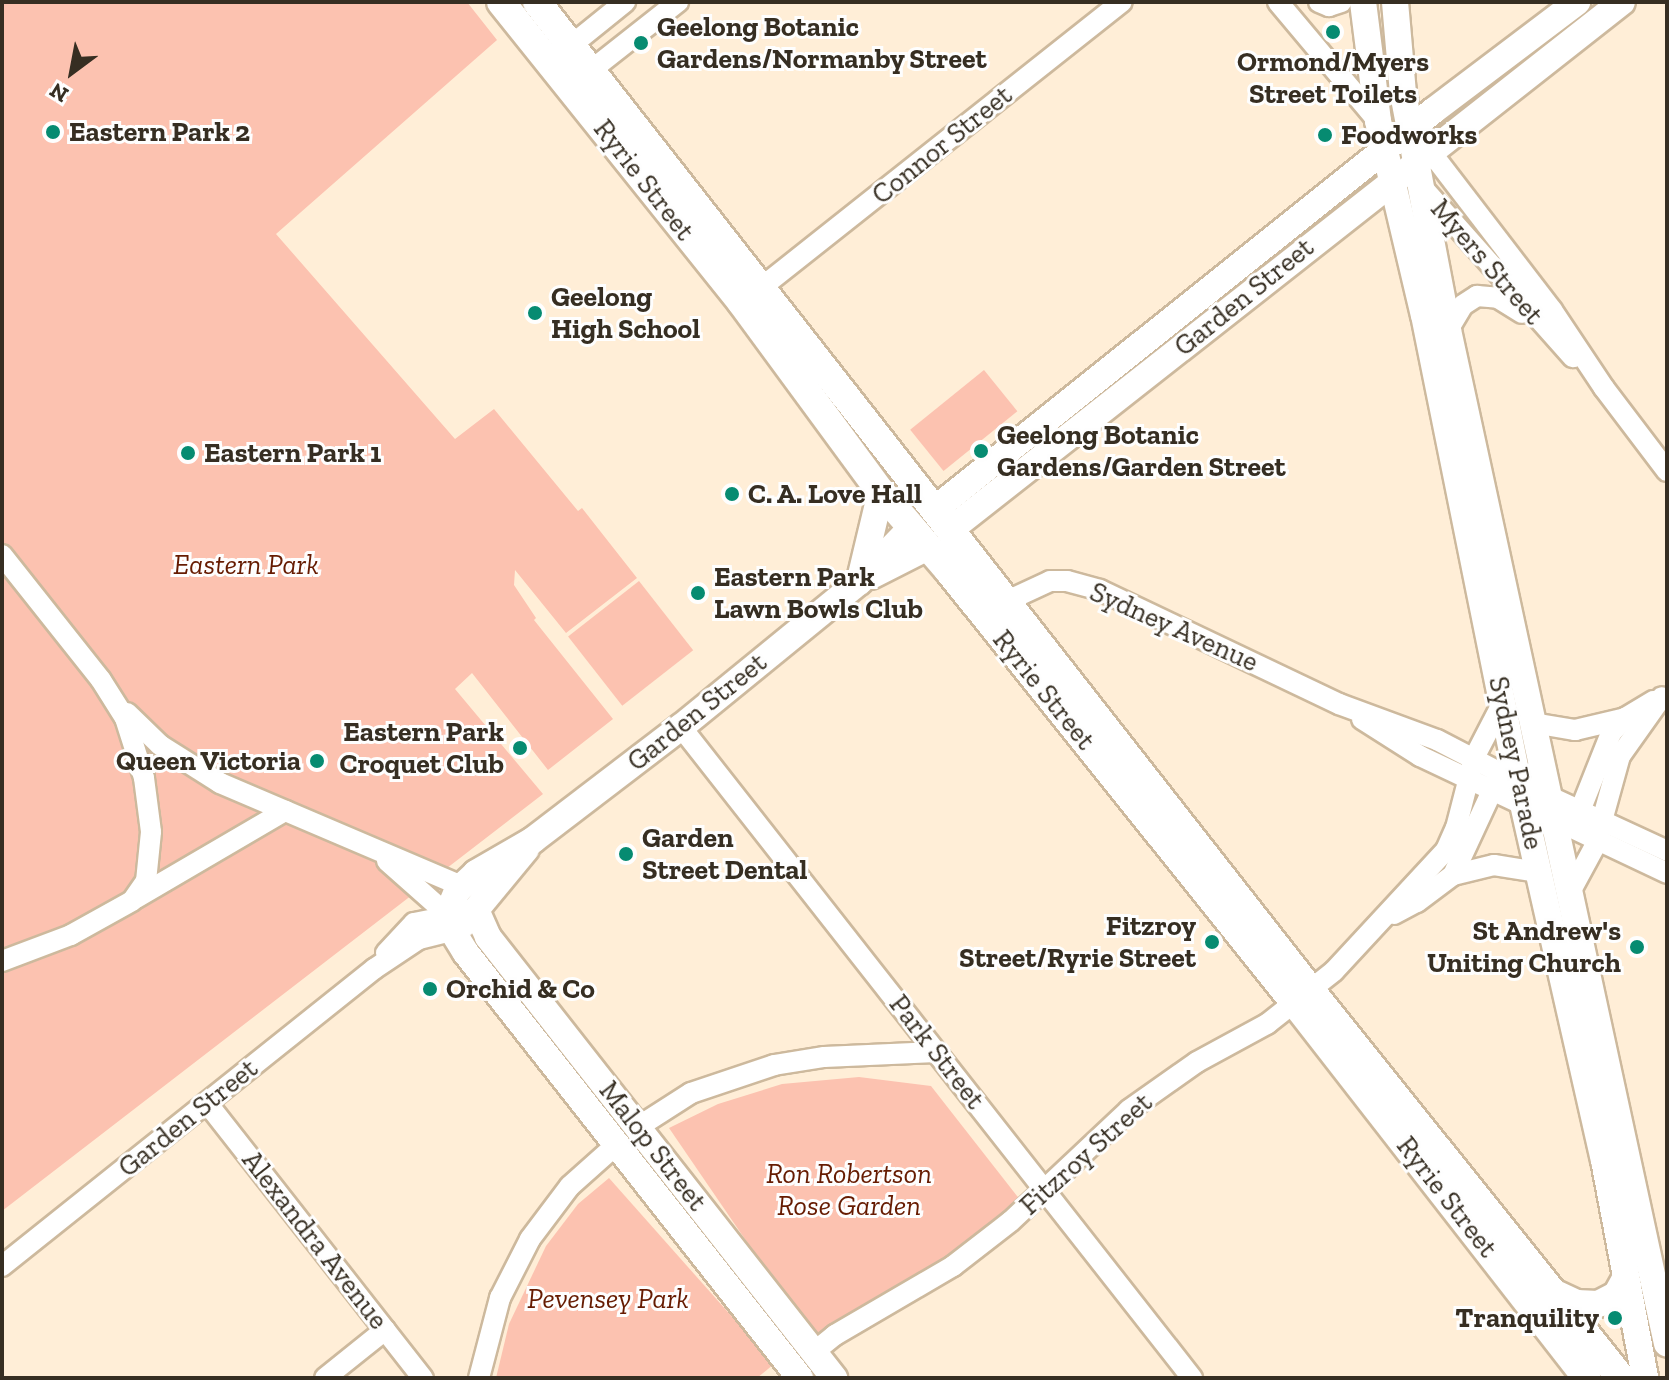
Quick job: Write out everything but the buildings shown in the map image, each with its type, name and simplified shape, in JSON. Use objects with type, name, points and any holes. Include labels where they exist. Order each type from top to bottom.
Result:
[{"type":"main road","name":"Ryrie Street","points":[[501,2],[561,53],[752,295],[943,519],[1587,1378]]},
{"type":"main road","name":"Ryrie Street","points":[[537,2],[561,53]]},
{"type":"main road","name":"Ryrie Street","points":[[752,295],[881,492],[1621,1378]]},
{"type":"main road","name":"Garden Street","points":[[920,537],[943,519]]},
{"type":"street","points":[[561,53],[625,2]]},
{"type":"street","points":[[581,78],[678,2]]},
{"type":"street","name":"Connor Street","points":[[752,295],[1122,2]]},
{"type":"street","points":[[1319,2],[1329,6],[1341,2]]},
{"type":"street","points":[[1363,2],[1389,135]]},
{"type":"street","points":[[1389,135],[1400,72],[1395,2]]},
{"type":"street","name":"Garden Street","points":[[943,519],[1038,425],[1330,194],[1389,135],[1470,83],[1577,2]]},
{"type":"street","name":"Garden Street","points":[[943,519],[1056,448],[1347,216],[1413,170],[1487,106],[1622,2]]},
{"type":"street","points":[[1286,5],[1413,170]]},
{"type":"street","points":[[1470,83],[1487,106]]},
{"type":"street","name":"Sydney Parade","points":[[1389,135],[1413,170],[1533,723],[1565,813],[1569,894],[1667,1344]]},
{"type":"street","name":"Sydney Parade","points":[[1413,170],[1503,702],[1509,787],[1538,872],[1604,1160],[1645,1378]]},
{"type":"street","name":"Myers Street","points":[[1413,170],[1542,326],[1604,388]]},
{"type":"street","name":"Myers Street","points":[[1413,170],[1552,310],[1604,388],[1667,471]]},
{"type":"street","points":[[1330,194],[1347,216]]},
{"type":"street","points":[[1448,330],[1463,305],[1482,295],[1498,298],[1542,326]]},
{"type":"street","points":[[1165,325],[1182,347]]},
{"type":"street","points":[[1038,425],[1056,448]]},
{"type":"street","points":[[859,582],[881,492]]},
{"type":"street","name":"Garden Street","points":[[2,1266],[374,969],[419,939],[477,912],[485,895],[533,840],[681,727],[816,615],[920,537]]},
{"type":"street","points":[[2,555],[116,702],[177,757],[220,783],[461,886],[452,898],[450,924]]},
{"type":"street","name":"Sydney Avenue","points":[[1007,601],[1050,581],[1093,587],[1339,704],[1408,728],[1474,758],[1509,787]]},
{"type":"street","points":[[1533,723],[1575,730],[1625,718],[1665,695]]},
{"type":"street","points":[[1569,894],[1583,874],[1597,839],[1620,756],[1665,695]]},
{"type":"street","points":[[116,702],[135,741],[150,817],[148,872],[144,886],[132,901]]},
{"type":"street","name":"Fitzroy Street","points":[[791,1375],[835,1335],[953,1266],[999,1231],[1106,1129],[1150,1094],[1303,997],[1383,920],[1446,850],[1456,828],[1474,758],[1503,702]]},
{"type":"street","name":"Sydney Avenue","points":[[1339,704],[1405,748],[1469,779],[1509,787],[1565,813],[1597,839],[1667,873]]},
{"type":"street","points":[[1565,813],[1605,742],[1625,718]]},
{"type":"street","name":"Park Street","points":[[681,727],[1192,1378]]},
{"type":"street","name":"Fitzroy Street","points":[[1383,920],[1417,902],[1453,875],[1509,787]]},
{"type":"street","points":[[2,961],[71,935],[285,811]]},
{"type":"street","name":"Sydney Avenue","points":[[1565,813],[1602,819],[1667,851]]},
{"type":"street","name":"Garden Street","points":[[461,886],[501,855],[533,840]]},
{"type":"street","points":[[371,850],[416,883],[450,924]]},
{"type":"street","name":"Fitzroy Street","points":[[1453,875],[1494,865],[1538,872]]},
{"type":"street","name":"Malop Street","points":[[477,912],[488,937],[834,1378]]},
{"type":"street","name":"Malop Street","points":[[450,924],[541,1051],[791,1375]]},
{"type":"street","points":[[541,1051],[564,1033]]},
{"type":"street","points":[[479,1378],[500,1298],[530,1239],[562,1195],[638,1127],[691,1093],[774,1065],[824,1057],[936,1052]]},
{"type":"street","name":"Alexandra Avenue","points":[[207,1103],[423,1378]]},
{"type":"street","points":[[1551,1291],[1577,1303],[1598,1304],[1616,1295],[1626,1277]]},
{"type":"street","points":[[325,1378],[385,1330]]},
{"type":"green space","name":"Eastern Park","points":[[2,2],[467,2],[497,40],[276,234],[455,439],[494,409],[578,511],[582,508],[637,578],[566,633],[515,570],[514,585],[536,618],[534,620],[613,719],[548,770],[472,673],[455,689],[543,794],[2,1211]]},
{"type":"green space","points":[[984,370],[1017,411],[944,471],[910,430]]},
{"type":"green space","points":[[639,581],[693,650],[622,706],[568,636]]},
{"type":"green space","name":"Ron Robertson Rose Garden","points":[[859,1077],[931,1086],[1021,1201],[908,1286],[814,1340],[669,1128],[718,1104],[782,1084]]},
{"type":"green space","name":"Pevensey Park","points":[[609,1178],[774,1364],[757,1378],[496,1378],[509,1324],[546,1246],[578,1204]]},
{"type":"place","name":"Ormond/Myers Street Toilets","points":[[1333,32]]},
{"type":"place","name":"Geelong Botanic Gardens/Normanby Street","points":[[641,43]]},
{"type":"place","name":"Eastern Park 2","points":[[53,132]]},
{"type":"place","name":"Foodworks","points":[[1325,135]]},
{"type":"place","name":"Geelong High School","points":[[535,313]]},
{"type":"place","name":"Geelong Botanic Gardens/Garden Street","points":[[981,451]]},
{"type":"place","name":"Eastern Park 1","points":[[188,453]]},
{"type":"place","name":"C. A. Love Hall","points":[[732,494]]},
{"type":"place","name":"Eastern Park Lawn Bowls Club","points":[[698,593]]},
{"type":"place","name":"Eastern Park Croquet Club","points":[[520,748]]},
{"type":"place","name":"Queen Victoria","points":[[317,761]]},
{"type":"place","name":"Garden Street Dental","points":[[626,854]]},
{"type":"place","name":"Fitzroy Street/Ryrie Street","points":[[1212,942]]},
{"type":"place","name":"St Andrew's Uniting Church","points":[[1637,947]]},
{"type":"place","name":"Orchid & Co","points":[[430,989]]},
{"type":"place","name":"Tranquility","points":[[1615,1318]]}]
